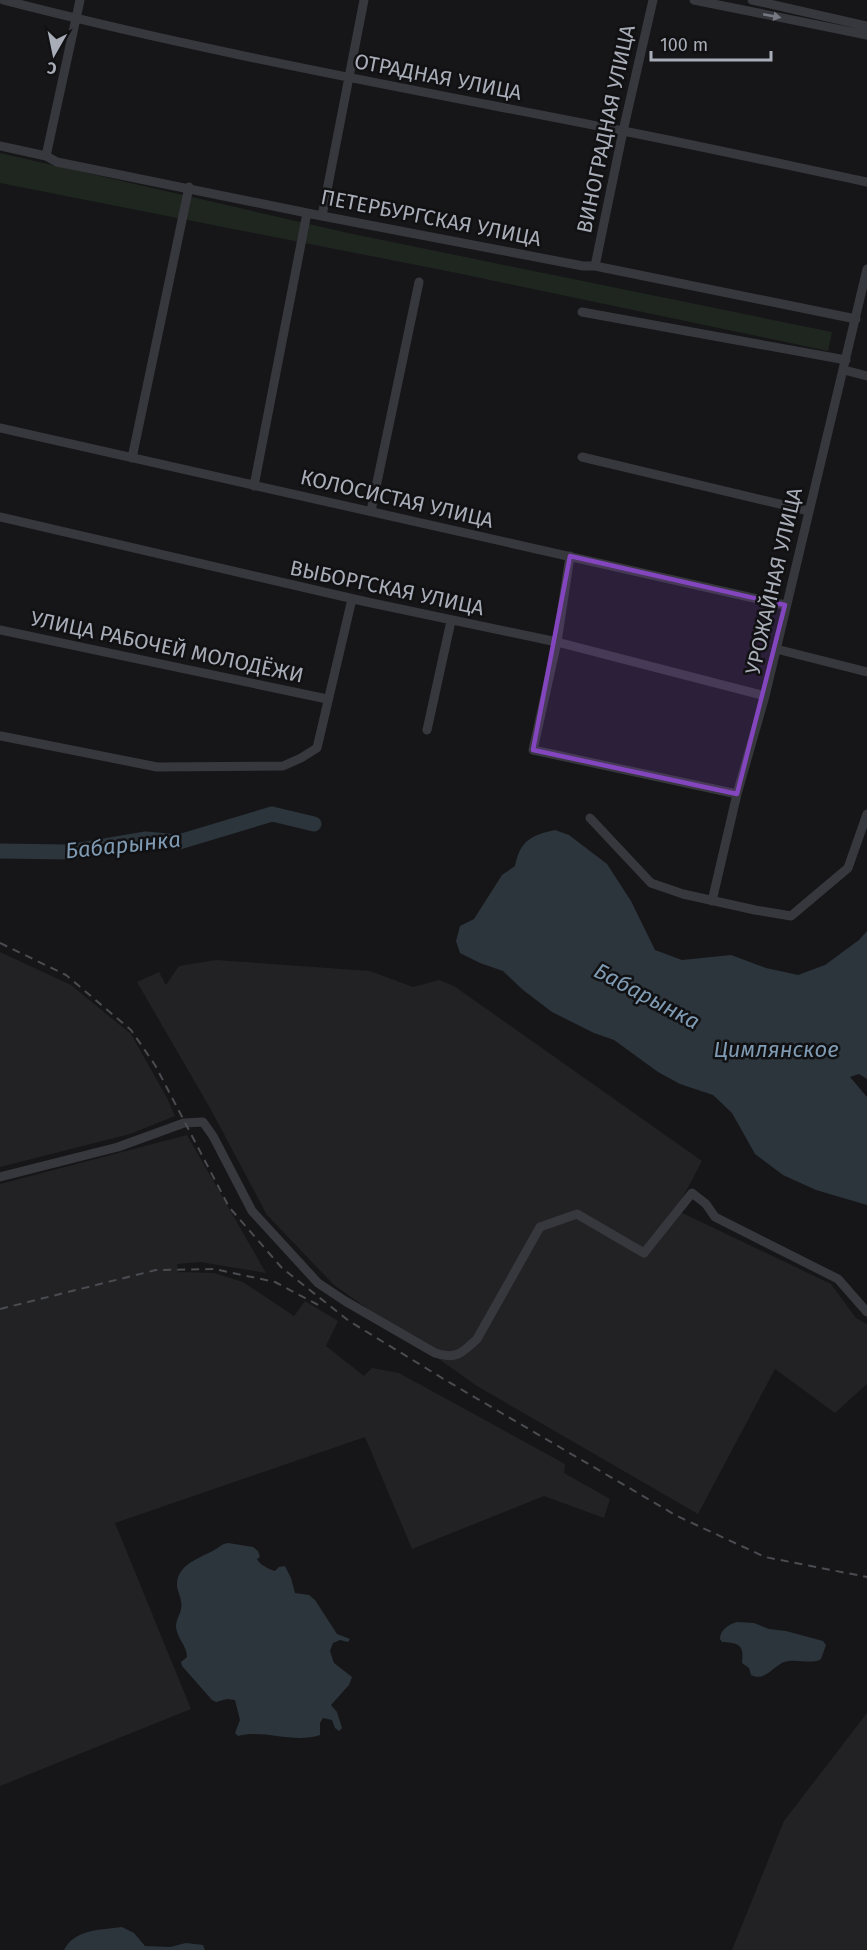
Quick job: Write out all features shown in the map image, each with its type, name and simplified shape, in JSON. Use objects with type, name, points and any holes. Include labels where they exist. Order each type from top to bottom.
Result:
[{"type":"street","name":"ОТРАДНАЯ УЛИЦА","points":[[3,0],[76,19],[348,79],[623,131],[867,182]]},
{"type":"street","points":[[46,156],[80,0]]},
{"type":"street","points":[[322,216],[364,0]]},
{"type":"street","name":"ВИНОГРАДНАЯ УЛИЦА","points":[[595,266],[653,0]]},
{"type":"street","points":[[694,0],[867,35]]},
{"type":"street","points":[[752,0],[867,26]]},
{"type":"street","name":"ПЕТЕРБУРГСКАЯ УЛИЦА","points":[[0,146],[46,156],[57,162],[189,187],[307,213],[583,266],[595,266],[856,319]]},
{"type":"street","points":[[132,458],[189,187]]},
{"type":"street","points":[[254,486],[307,213]]},
{"type":"street","name":"УРОЖАЙНАЯ УЛИЦА","points":[[712,901],[737,794],[765,696],[867,269]]},
{"type":"street","points":[[371,511],[419,282]]},
{"type":"street","points":[[582,312],[846,360]]},
{"type":"street","points":[[844,370],[867,376]]},
{"type":"street","name":"КОЛОСИСТАЯ УЛИЦА","points":[[0,428],[785,605]]},
{"type":"street","points":[[582,457],[809,511]]},
{"type":"street","name":"ВЫБОРГСКАЯ УЛИЦА","points":[[0,517],[352,599],[557,642],[765,696]]},
{"type":"street","points":[[570,556],[557,642],[533,750],[737,794]]},
{"type":"street","points":[[1,736],[157,767],[283,766],[317,748],[352,599]]},
{"type":"street","points":[[427,730],[451,621]]},
{"type":"street","name":"УЛИЦА РАБОЧЕЙ МОЛОДЁЖИ","points":[[0,630],[327,699]]},
{"type":"street","points":[[776,649],[867,672]]},
{"type":"street","points":[[590,818],[651,883],[712,901],[791,916],[848,868],[867,814]]},
{"type":"street","points":[[0,1177],[118,1147],[184,1123],[203,1122],[213,1136],[252,1211],[318,1283],[435,1353],[448,1358],[464,1351],[477,1339],[540,1227],[577,1214],[644,1253],[692,1193],[706,1204],[716,1217],[838,1279],[867,1312]]},
{"type":"highlighted area","points":[[570,556],[785,605],[737,794],[533,750]]},
{"type":"shaded area","points":[[0,153],[348,233],[832,332],[828,351],[457,273],[0,183]]},
{"type":"shaded area","points":[[0,952],[71,985],[131,1034],[175,1116],[130,1134],[0,1167]]},
{"type":"shaded area","points":[[216,960],[370,971],[413,987],[439,980],[454,986],[702,1161],[676,1210],[831,1284],[856,1318],[867,1324],[867,1384],[835,1413],[775,1369],[698,1514],[477,1386],[334,1285],[267,1215],[210,1108],[137,982],[159,972],[166,985],[179,966]]},
{"type":"shaded area","points":[[187,1135],[266,1273],[200,1262],[177,1264],[178,1272],[214,1273],[243,1282],[294,1316],[305,1301],[338,1321],[326,1346],[364,1376],[372,1368],[399,1373],[565,1464],[564,1473],[610,1499],[604,1518],[544,1496],[412,1549],[365,1437],[115,1523],[191,1709],[0,1786],[0,1184]]},
{"type":"shaded area","points":[[867,1713],[867,1950],[732,1950],[784,1821]]},
{"type":"water","name":"Цимлянское","points":[[555,830],[569,835],[607,864],[631,901],[655,950],[682,960],[731,955],[766,968],[798,975],[825,965],[859,940],[867,931],[867,1079],[859,1074],[850,1077],[867,1097],[867,1205],[816,1190],[783,1175],[755,1154],[732,1113],[713,1095],[680,1084],[658,1072],[614,1040],[594,1033],[552,1012],[503,971],[460,953],[456,941],[460,926],[474,919],[502,875],[515,866],[520,851],[528,840],[539,834]]},
{"type":"water","points":[[228,1543],[253,1547],[258,1551],[260,1557],[258,1561],[275,1571],[285,1566],[295,1593],[309,1595],[315,1600],[337,1634],[350,1639],[348,1642],[340,1640],[333,1643],[330,1651],[334,1663],[352,1677],[349,1685],[331,1705],[337,1712],[342,1728],[339,1731],[332,1720],[323,1718],[320,1723],[320,1735],[300,1738],[258,1734],[238,1736],[235,1733],[240,1720],[235,1700],[227,1699],[216,1702],[212,1700],[182,1666],[181,1662],[187,1657],[176,1627],[181,1606],[177,1586],[178,1578],[190,1563]]},
{"type":"water","points":[[737,1622],[754,1623],[769,1629],[786,1631],[823,1641],[826,1645],[818,1661],[784,1662],[764,1675],[756,1677],[751,1675],[749,1668],[742,1663],[740,1646],[722,1642],[720,1639],[726,1628]]},
{"type":"water","points":[[122,1927],[134,1933],[145,1946],[170,1947],[186,1943],[203,1945],[205,1950],[64,1950],[81,1934]]},
{"type":"waterway","name":"Бабарынка","points":[[0,851],[69,852],[146,839],[179,842],[272,814],[314,824]]},
{"type":"railway","points":[[0,943],[66,975],[131,1030],[155,1065],[229,1207],[282,1268],[349,1321],[677,1516],[765,1557],[867,1577]]},
{"type":"railway","points":[[0,1309],[156,1270],[214,1269],[275,1282],[320,1306]]}]
